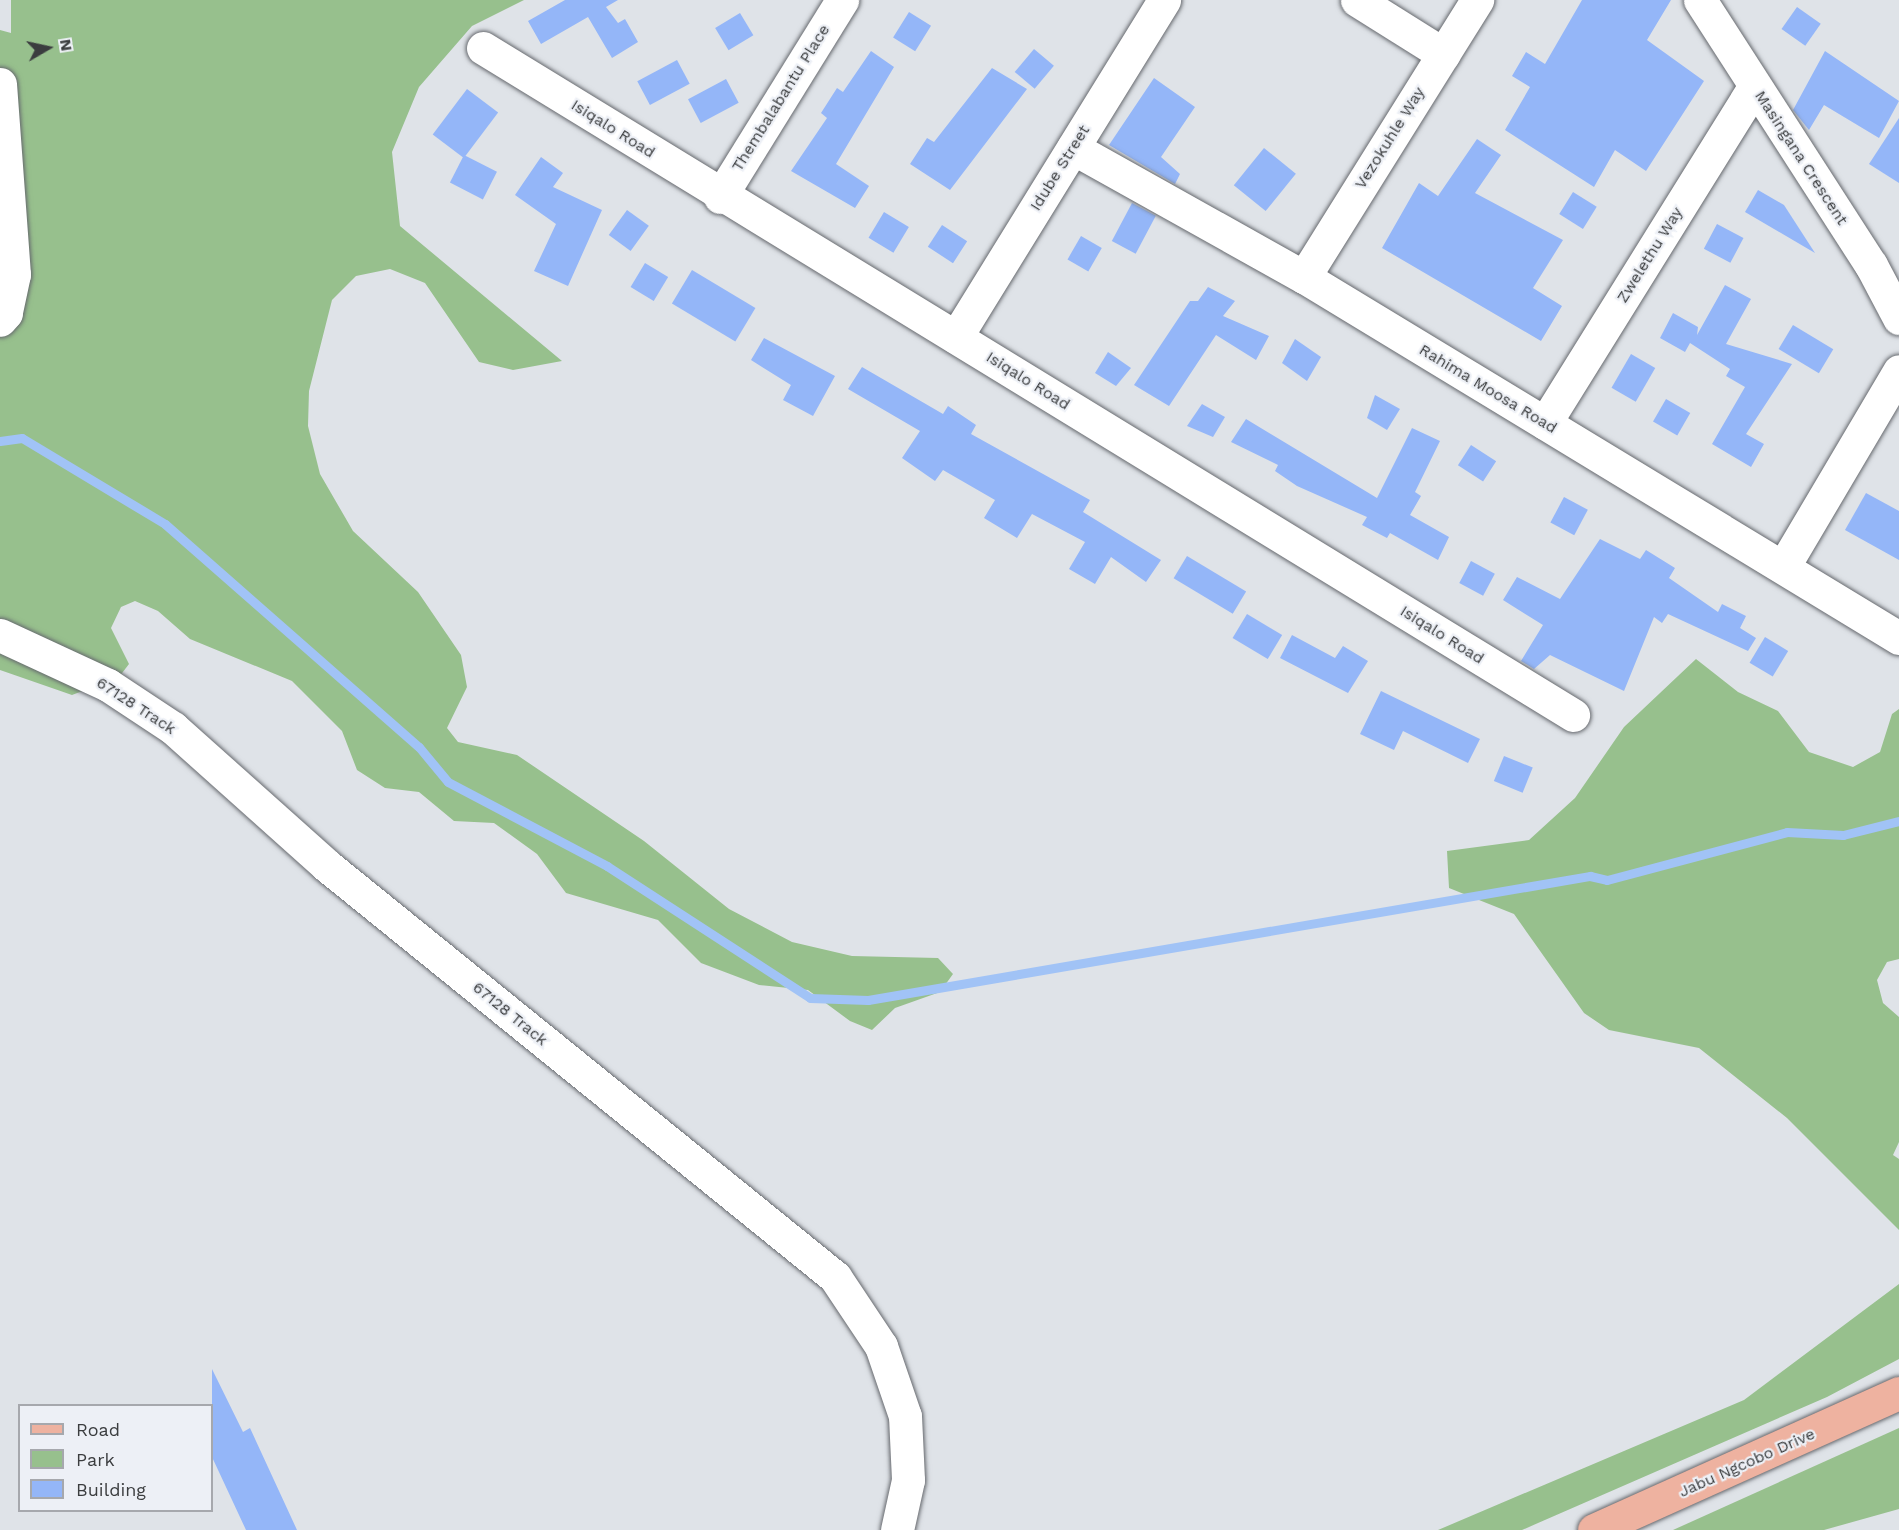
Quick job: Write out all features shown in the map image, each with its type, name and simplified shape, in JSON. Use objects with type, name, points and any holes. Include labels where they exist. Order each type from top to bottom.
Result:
[{"type":"main road","name":"Jabu Ngcobo Drive","points":[[1594,1530],[1899,1393]]},
{"type":"street","name":"Thembalabantu Place","points":[[720,197],[842,0]]},
{"type":"street","name":"Idube Street","points":[[956,337],[1164,0]]},
{"type":"street","points":[[1356,0],[1443,54]]},
{"type":"street","name":"Vezokuhle Way","points":[[1304,277],[1478,0]]},
{"type":"street","name":"Masingana Crescent","points":[[1700,0],[1871,265],[1899,318]]},
{"type":"street","name":"Isiqalo Road","points":[[483,48],[720,197],[956,337],[1573,715]]},
{"type":"street","points":[[0,84],[14,243],[12,284],[0,320]]},
{"type":"street","name":"Zwelethu Way","points":[[1545,423],[1754,87]]},
{"type":"street","name":"Rahima Moosa Road","points":[[1073,148],[1304,277],[1545,423],[1785,564],[1899,638]]},
{"type":"street","points":[[1785,564],[1899,371]]},
{"type":"street","name":"67128 Track","points":[[0,635],[108,685],[173,728],[326,865],[804,1247],[861,1309],[881,1347],[905,1416],[908,1480],[897,1530]]},
{"type":"green space","points":[[11,0],[524,0],[472,26],[419,87],[392,152],[400,226],[562,361],[513,370],[479,362],[425,283],[390,269],[356,276],[332,300],[309,391],[308,426],[320,474],[353,531],[418,592],[461,655],[467,687],[447,728],[458,742],[517,755],[644,841],[729,909],[792,942],[852,956],[938,958],[953,974],[940,992],[895,1008],[872,1030],[850,1021],[808,990],[759,985],[701,963],[658,920],[566,893],[537,854],[494,823],[454,821],[419,792],[385,788],[357,770],[342,731],[292,681],[190,639],[158,611],[135,601],[121,607],[111,628],[129,664],[119,677],[72,695],[0,670],[0,30],[11,33]]},
{"type":"green space","points":[[1696,659],[1738,692],[1778,711],[1809,752],[1853,767],[1880,752],[1892,714],[1899,709],[1899,959],[1887,962],[1877,980],[1883,1003],[1899,1017],[1899,1142],[1893,1155],[1899,1159],[1899,1230],[1787,1118],[1699,1048],[1609,1030],[1584,1013],[1514,914],[1449,888],[1447,851],[1529,840],[1575,798],[1624,727]]},
{"type":"green space","points":[[1899,1284],[1899,1359],[1827,1397],[1522,1530],[1438,1530],[1744,1400]]},
{"type":"green space","points":[[1899,1428],[1899,1509],[1824,1530],[1673,1530]]},
{"type":"building","points":[[565,0],[618,0],[606,7],[618,23],[625,19],[638,42],[612,58],[588,17],[541,44],[528,21]]},
{"type":"building","points":[[1582,0],[1671,0],[1647,40],[1704,81],[1646,171],[1615,150],[1594,187],[1505,130],[1530,87],[1512,76],[1526,52],[1545,64]]},
{"type":"building","points":[[1797,7],[1821,24],[1805,46],[1782,29]]},
{"type":"building","points":[[909,12],[931,26],[915,51],[893,37]]},
{"type":"building","points":[[740,13],[753,35],[729,50],[715,28]]},
{"type":"building","points":[[1034,49],[1054,66],[1035,89],[1015,72]]},
{"type":"building","points":[[871,51],[894,67],[836,164],[869,186],[855,208],[791,171],[827,118],[821,113],[837,88],[843,92]]},
{"type":"building","points":[[1825,51],[1899,101],[1879,138],[1824,105],[1809,130],[1793,110]]},
{"type":"building","points":[[677,60],[690,84],[650,105],[637,81]]},
{"type":"building","points":[[992,68],[1027,89],[950,190],[910,164],[927,138],[934,142]]},
{"type":"building","points":[[1154,78],[1195,107],[1161,157],[1180,174],[1175,184],[1109,145]]},
{"type":"building","points":[[726,79],[739,103],[701,123],[688,99]]},
{"type":"building","points":[[467,89],[498,112],[464,158],[433,135]]},
{"type":"building","points":[[1899,118],[1899,183],[1869,164]]},
{"type":"building","points":[[1477,139],[1501,155],[1475,193],[1563,240],[1533,288],[1562,306],[1541,341],[1382,248],[1419,183],[1438,196]]},
{"type":"building","points":[[1264,148],[1296,174],[1266,211],[1234,185]]},
{"type":"building","points":[[464,155],[497,172],[483,199],[450,183]]},
{"type":"building","points":[[541,157],[563,173],[553,187],[602,210],[568,286],[534,271],[556,224],[515,195]]},
{"type":"building","points":[[1758,190],[1784,205],[1815,253],[1745,212]]},
{"type":"building","points":[[1573,192],[1597,207],[1583,229],[1559,214]]},
{"type":"building","points":[[1132,203],[1156,216],[1136,254],[1112,241]]},
{"type":"building","points":[[627,210],[649,226],[631,251],[609,235]]},
{"type":"building","points":[[884,212],[909,227],[893,253],[869,238]]},
{"type":"building","points":[[1717,224],[1743,238],[1730,263],[1704,249]]},
{"type":"building","points":[[942,225],[967,241],[953,263],[928,247]]},
{"type":"building","points":[[1081,236],[1102,248],[1088,271],[1068,259]]},
{"type":"building","points":[[645,263],[668,277],[654,301],[631,287]]},
{"type":"building","points":[[692,270],[755,308],[735,342],[672,303]]},
{"type":"building","points":[[1725,285],[1751,299],[1726,344],[1792,364],[1746,434],[1764,444],[1751,467],[1712,444],[1745,387],[1726,376],[1730,369],[1690,343],[1685,352],[1660,338],[1673,313],[1698,327],[1697,335]]},
{"type":"building","points":[[1208,287],[1235,301],[1223,316],[1269,336],[1256,360],[1216,335],[1169,406],[1134,385],[1190,301],[1198,301]]},
{"type":"building","points":[[1793,325],[1833,349],[1819,373],[1779,349]]},
{"type":"building","points":[[764,338],[835,376],[813,416],[783,400],[791,385],[751,360]]},
{"type":"building","points":[[1295,339],[1321,357],[1307,381],[1282,363]]},
{"type":"building","points":[[1108,352],[1131,368],[1116,386],[1095,373]]},
{"type":"building","points":[[1631,354],[1655,368],[1636,402],[1612,388]]},
{"type":"building","points":[[862,367],[943,414],[948,406],[976,425],[971,434],[1090,500],[1083,512],[1161,560],[1146,582],[1111,557],[1095,584],[1069,569],[1085,542],[1032,514],[1017,538],[984,518],[995,500],[943,470],[935,481],[902,458],[920,431],[848,389]]},
{"type":"building","points":[[1375,395],[1400,409],[1387,430],[1367,418]]},
{"type":"building","points":[[1666,399],[1690,413],[1677,436],[1653,422]]},
{"type":"building","points":[[1202,404],[1225,417],[1213,437],[1187,426]]},
{"type":"building","points":[[1246,419],[1377,498],[1412,428],[1440,441],[1415,492],[1421,496],[1410,515],[1449,537],[1438,560],[1390,533],[1387,538],[1362,525],[1367,517],[1297,486],[1275,471],[1278,465],[1231,442]]},
{"type":"building","points":[[1471,445],[1496,461],[1483,481],[1458,465]]},
{"type":"building","points":[[1866,493],[1899,511],[1899,560],[1845,530]]},
{"type":"building","points":[[1564,497],[1588,510],[1574,535],[1550,523]]},
{"type":"building","points":[[1600,539],[1640,559],[1646,550],[1675,568],[1669,578],[1718,612],[1722,604],[1746,616],[1740,628],[1756,638],[1748,651],[1668,614],[1662,623],[1654,617],[1624,691],[1550,655],[1534,669],[1521,661],[1543,625],[1503,600],[1517,577],[1560,599]]},
{"type":"building","points":[[1187,556],[1246,592],[1233,614],[1174,578]]},
{"type":"building","points":[[1471,561],[1495,574],[1483,596],[1459,583]]},
{"type":"building","points":[[1247,614],[1282,635],[1268,659],[1233,638]]},
{"type":"building","points":[[1292,635],[1335,658],[1343,646],[1368,661],[1348,693],[1280,658]]},
{"type":"building","points":[[1765,637],[1788,651],[1773,677],[1750,663]]},
{"type":"building","points":[[1381,691],[1480,739],[1468,763],[1403,731],[1394,750],[1360,734]]},
{"type":"building","points":[[1504,756],[1533,768],[1523,793],[1494,781]]},
{"type":"building","points":[[212,1369],[243,1432],[250,1428],[297,1530],[246,1530],[213,1459]]},
{"type":"waterway","points":[[0,441],[22,438],[165,524],[419,747],[448,782],[607,866],[810,998],[868,1000],[1590,876],[1607,880],[1787,832],[1843,835],[1899,821]]}]
